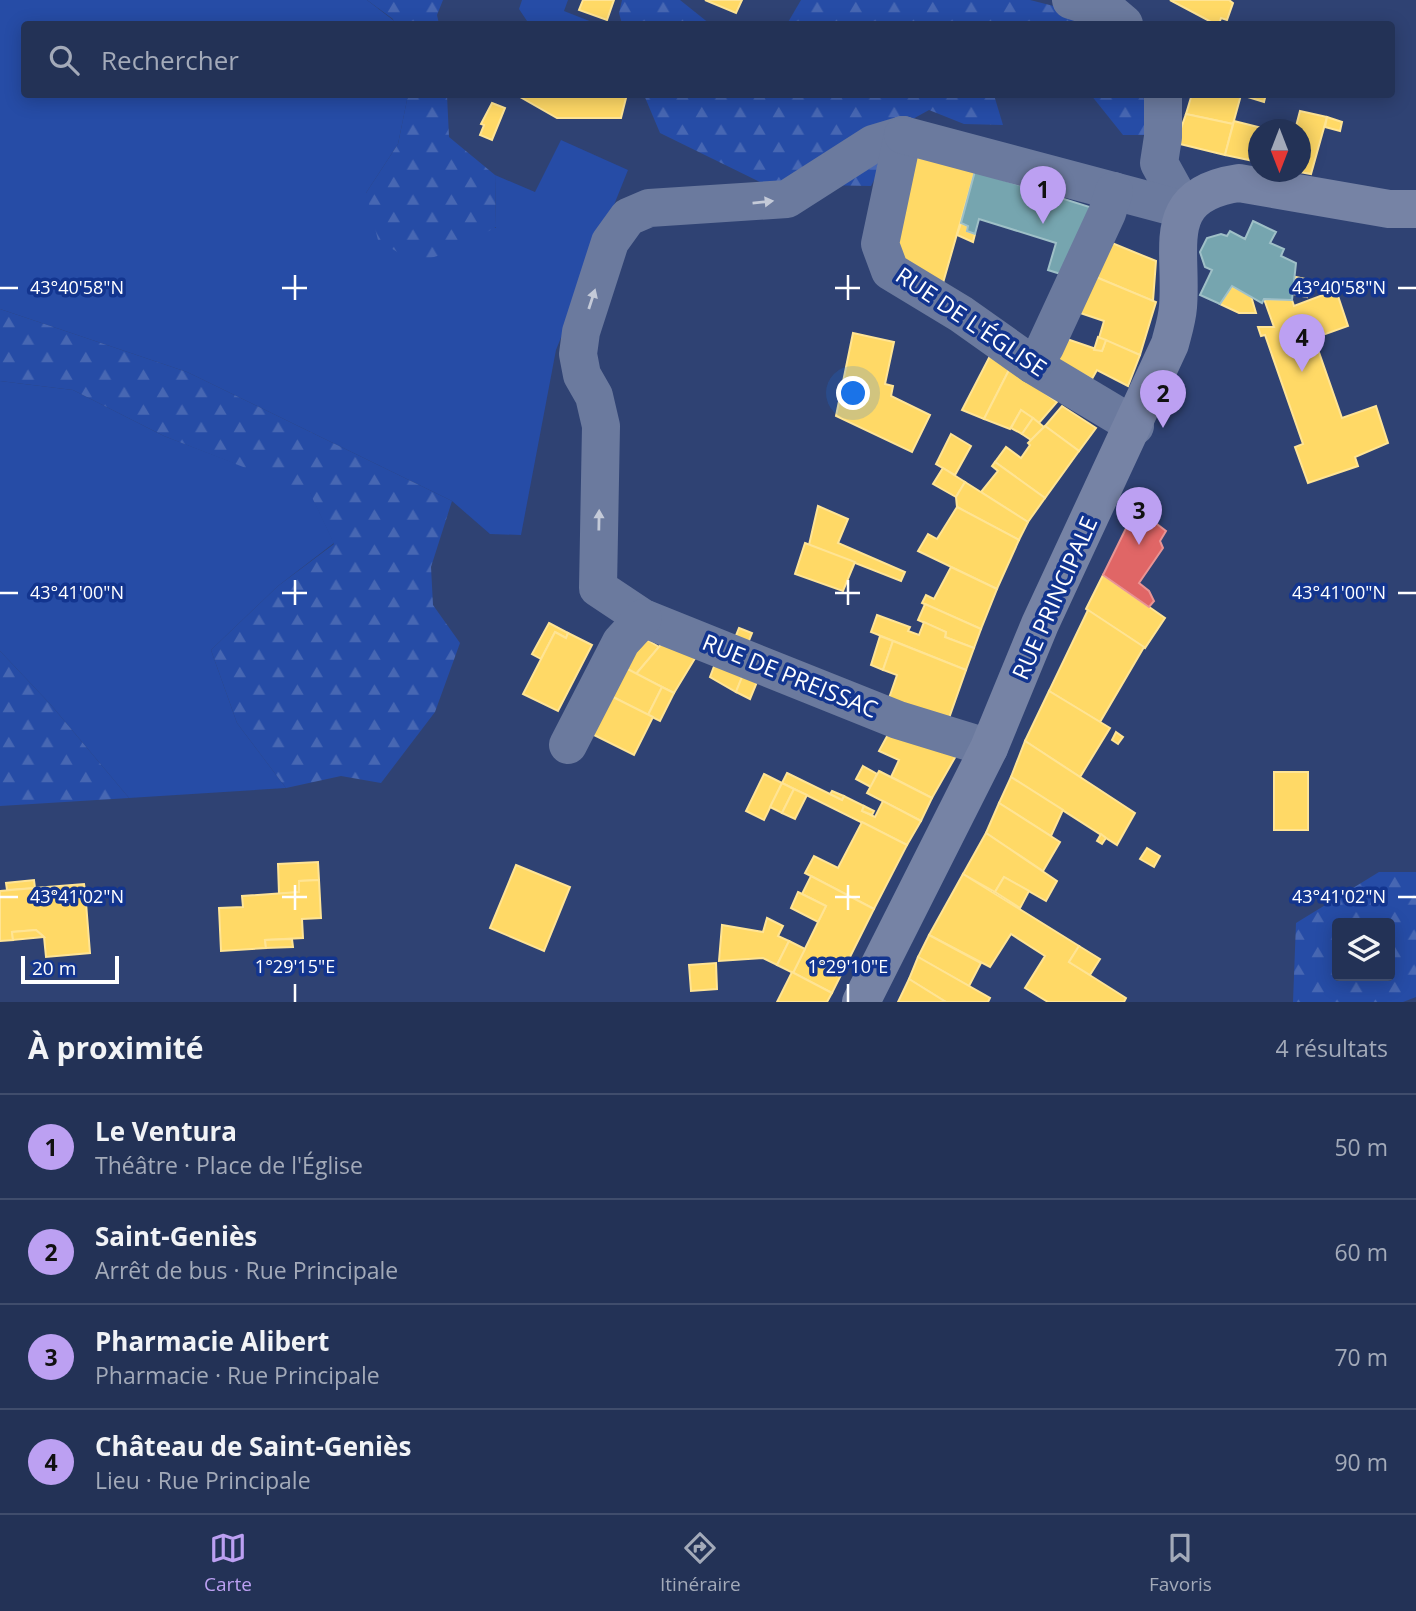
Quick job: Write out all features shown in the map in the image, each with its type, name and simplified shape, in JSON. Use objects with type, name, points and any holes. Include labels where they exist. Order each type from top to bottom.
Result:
[{"type":"main road","points":[[1185,211],[1197,197],[1220,186],[1239,183],[1390,209],[1416,209]]},
{"type":"main road","name":"RUE PRINCIPALE","points":[[861,1002],[989,748],[1040,624],[1135,426],[1170,344],[1178,309],[1177,237],[1179,220],[1185,211]]},
{"type":"street","points":[[1071,0],[1110,12],[1120,21]]},
{"type":"street","points":[[1163,98],[1159,163],[1185,211]]},
{"type":"street","points":[[903,135],[1185,211]]},
{"type":"street","name":"RUE DE L'ÉGLISE","points":[[903,135],[880,244],[890,271],[961,314],[1033,365],[1135,426]]},
{"type":"street","name":"RUE DE PREISSAC","points":[[903,135],[873,144],[787,199],[649,208],[628,216],[610,242],[581,332],[578,354],[582,374],[594,396],[601,426],[598,588],[643,618],[898,720],[989,748]]},
{"type":"street","points":[[1033,365],[1073,286],[1114,191]]},
{"type":"street","points":[[568,745],[621,642],[643,618]]},
{"type":"green space","points":[[0,0],[367,0],[393,21],[21,21],[21,98],[407,98],[398,144],[366,193],[496,228],[495,175],[535,192],[561,140],[628,170],[556,350],[521,535],[490,534],[452,501],[187,372],[0,309]]},
{"type":"green space","points":[[367,0],[443,0],[437,15],[438,21],[393,19]]},
{"type":"green space","points":[[522,0],[568,0],[564,11],[589,21],[527,21],[519,9]]},
{"type":"green space","points":[[622,0],[680,0],[706,21],[621,21],[619,13]]},
{"type":"green space","points":[[801,0],[1030,0],[1093,16],[1097,21],[789,21]]},
{"type":"green space","points":[[407,98],[447,98],[449,137],[495,175],[496,227],[453,251],[415,263],[378,240],[366,193],[398,144]]},
{"type":"green space","points":[[645,98],[995,98],[1003,125],[964,124],[929,110],[902,125],[871,186],[764,184],[660,133]]},
{"type":"green space","points":[[1093,98],[1144,98],[1152,135],[1123,135]]},
{"type":"green space","points":[[0,309],[187,372],[452,501],[431,567],[433,605],[460,643],[435,712],[381,783],[341,776],[286,788],[237,723],[211,650],[278,586],[334,544],[310,493],[164,436],[73,390],[0,381]]},
{"type":"green space","points":[[0,381],[73,390],[164,436],[310,492],[334,543],[278,586],[211,650],[237,723],[286,788],[129,798],[51,705],[0,651]]},
{"type":"green space","points":[[0,651],[51,705],[129,798],[0,806]]},
{"type":"green space","points":[[1379,872],[1416,872],[1416,997],[1403,1002],[1293,1002],[1296,923]]},
{"type":"building: Logements","points":[[583,0],[614,0],[607,20],[579,10]]},
{"type":"building: Logements","points":[[705,0],[742,0],[736,13]]},
{"type":"building: Logements","points":[[1170,0],[1229,0],[1233,3],[1227,20],[1221,18],[1220,21],[1209,21]]},
{"type":"building: Logements","points":[[522,98],[626,98],[621,118],[557,118]]},
{"type":"building: Logements","points":[[1191,98],[1240,98],[1233,124],[1186,114]]},
{"type":"building: Logements","points":[[492,103],[505,108],[492,140],[480,135],[484,125],[481,124]]},
{"type":"building: Logements","points":[[1300,111],[1327,117],[1311,174],[1311,119],[1298,119]]},
{"type":"building: Logements","points":[[1186,114],[1233,124],[1225,155],[1176,143]]},
{"type":"building: Logements","points":[[1327,117],[1342,122],[1340,131],[1325,127]]},
{"type":"building: Logements","points":[[1234,121],[1248,124],[1248,160],[1225,155]]},
{"type":"building: Logements","points":[[908,153],[975,171],[943,283],[888,251]]},
{"type":"building: Logements","points":[[961,223],[968,226],[967,231],[975,234],[973,242],[957,235]]},
{"type":"building: Logements","points":[[1107,241],[1156,261],[1153,301],[1091,275]]},
{"type":"building: Logements","points":[[1091,275],[1156,302],[1140,355],[1099,338],[1104,321],[1074,311]]},
{"type":"building: Logements","points":[[1296,277],[1310,280],[1307,297],[1293,294]]},
{"type":"building: Logements","points":[[1232,286],[1251,296],[1256,313],[1239,313],[1220,304]]},
{"type":"building: Logements","points":[[1336,290],[1348,326],[1314,338],[1342,418],[1376,406],[1388,443],[1355,457],[1358,466],[1308,483],[1295,447],[1303,444],[1265,335],[1261,336],[1258,327],[1274,327],[1264,299],[1292,300],[1294,306]]},
{"type":"building: Logements","points":[[853,333],[894,342],[885,384],[893,386],[891,396],[930,415],[912,452],[836,416]]},
{"type":"building: Logements","points":[[1061,337],[1102,351],[1106,340],[1140,355],[1128,386],[1097,370],[1092,379],[1050,357]]},
{"type":"building: Logements","points":[[1098,337],[1106,340],[1102,351],[1094,350]]},
{"type":"building: Logements","points":[[991,354],[1010,368],[984,419],[962,410]]},
{"type":"building: Logements","points":[[1010,368],[1057,402],[1039,423],[1021,410],[1010,429],[984,419]]},
{"type":"building: Logements","points":[[1062,406],[1096,428],[1079,451],[1045,426]]},
{"type":"building: Logements","points":[[1021,410],[1033,418],[1022,434],[1011,428]]},
{"type":"building: Logements","points":[[1033,418],[1044,427],[1031,440],[1022,434]]},
{"type":"building: Logements","points":[[1045,426],[1079,451],[1045,498],[995,462],[1006,447],[1021,458],[1030,445],[1028,443]]},
{"type":"building: Logements","points":[[951,434],[971,446],[955,475],[936,464]]},
{"type":"building: Logements","points":[[995,462],[1045,498],[1028,522],[981,492],[998,471],[992,466]]},
{"type":"building: Logements","points":[[943,468],[965,482],[956,497],[933,484]]},
{"type":"building: Logements","points":[[965,482],[1028,522],[1019,540],[957,507],[956,497]]},
{"type":"building: Logements","points":[[818,506],[848,519],[838,543],[905,572],[901,581],[809,545]]},
{"type":"building: Logements","points":[[957,507],[1019,540],[997,589],[918,551],[928,534],[937,539]]},
{"type":"building: Logements","points":[[805,543],[855,562],[843,591],[795,574]]},
{"type":"building: Logements","points":[[951,567],[997,589],[981,629],[922,603],[926,595],[934,599]]},
{"type":"building: Logements","points":[[1103,575],[1165,618],[1145,648],[1086,609]]},
{"type":"building: Logements","points":[[925,604],[981,629],[974,648],[945,637],[946,632],[918,620]]},
{"type":"building: Logements","points":[[1088,610],[1144,647],[1100,722],[1049,691]]},
{"type":"building: Logements","points":[[877,615],[910,627],[908,631],[919,635],[924,622],[946,632],[945,637],[974,648],[966,670],[871,632]]},
{"type":"building: Logements","points":[[549,623],[568,633],[566,638],[555,632],[541,659],[532,654]]},
{"type":"building: Logements","points":[[739,628],[752,633],[748,643],[735,638]]},
{"type":"building: Logements","points":[[555,632],[566,638],[568,633],[592,645],[558,711],[523,694]]},
{"type":"building: Logements","points":[[880,636],[893,641],[883,670],[871,665]]},
{"type":"building: Logements","points":[[644,638],[659,647],[636,674],[620,665]]},
{"type":"building: Logements","points":[[893,641],[966,670],[948,721],[888,701],[897,675],[883,670]]},
{"type":"building: Logements","points":[[663,642],[697,655],[674,693],[636,674]]},
{"type":"building: Logements","points":[[716,661],[744,672],[736,692],[710,677]]},
{"type":"building: Logements","points":[[620,665],[662,687],[648,715],[605,693]]},
{"type":"building: Logements","points":[[744,672],[759,677],[750,699],[736,692]]},
{"type":"building: Logements","points":[[662,687],[674,693],[660,721],[648,715]]},
{"type":"building: Logements","points":[[1049,691],[1110,728],[1080,777],[1025,741]]},
{"type":"building: Logements","points":[[605,693],[653,717],[634,755],[586,731]]},
{"type":"building: Logements","points":[[891,729],[957,754],[932,798],[891,777],[899,760],[879,751]]},
{"type":"building: Logements","points":[[1116,732],[1123,737],[1118,744],[1112,740]]},
{"type":"building: Logements","points":[[1025,741],[1135,813],[1117,845],[1011,777]]},
{"type":"building: Logements","points":[[863,766],[877,774],[871,787],[856,779]]},
{"type":"building: Logements","points":[[879,771],[932,798],[921,821],[867,793]]},
{"type":"building: Logements","points":[[1274,772],[1308,772],[1308,830],[1274,830]]},
{"type":"building: Logements","points":[[787,773],[842,800],[844,796],[864,806],[862,811],[875,817],[883,801],[921,821],[907,845],[782,783]]},
{"type":"building: Logements","points":[[764,774],[782,783],[764,820],[746,811]]},
{"type":"building: Logements","points":[[1011,777],[1063,810],[1051,836],[999,803]]},
{"type":"building: Logements","points":[[782,783],[794,789],[782,813],[770,807]]},
{"type":"building: Logements","points":[[794,789],[807,795],[795,819],[782,813]]},
{"type":"building: Logements","points":[[832,791],[844,796],[842,800],[830,794]]},
{"type":"building: Logements","points":[[999,803],[1060,842],[1043,871],[986,833]]},
{"type":"building: Logements","points":[[864,806],[874,811],[872,815],[862,811]]},
{"type":"building: Logements","points":[[862,822],[907,845],[874,909],[805,873],[814,856],[838,868]]},
{"type":"building: Logements","points":[[986,833],[1057,881],[1046,901],[1004,877],[995,892],[963,874]]},
{"type":"building: Logements","points":[[1101,834],[1106,838],[1102,844],[1097,841]]},
{"type":"building: Logements","points":[[1147,848],[1160,856],[1154,867],[1140,859]]},
{"type":"building: Logements","points":[[318,862],[319,880],[299,881],[299,892],[279,894],[278,864]]},
{"type":"building: Logements","points":[[516,865],[570,887],[544,951],[490,928]]},
{"type":"building: Logements","points":[[963,874],[1079,946],[1069,962],[1126,998],[1124,1002],[1048,1002],[1025,988],[1045,956],[1011,934],[990,967],[929,935]]},
{"type":"building: Logements","points":[[811,876],[874,909],[832,993],[793,973],[826,906],[802,894]]},
{"type":"building: Logements","points":[[1004,877],[1029,891],[1020,908],[995,892]]},
{"type":"building: Logements","points":[[34,880],[35,888],[7,890],[6,883]]},
{"type":"building: Logements","points":[[319,880],[321,918],[302,919],[303,938],[265,940],[266,948],[221,951],[219,908],[243,907],[242,896],[299,892],[299,881]]},
{"type":"building: Logements","points":[[84,884],[85,890],[35,895],[35,888]]},
{"type":"building: Logements","points":[[35,888],[35,895],[85,890],[90,953],[46,957],[44,937],[36,930],[12,932],[13,940],[0,941],[0,891]]},
{"type":"building: Logements","points":[[798,892],[826,906],[818,922],[791,908]]},
{"type":"building: Logements","points":[[767,918],[783,926],[778,936],[789,941],[777,965],[763,958],[719,961],[722,925],[763,932]]},
{"type":"building: Logements","points":[[36,930],[44,937],[13,940],[12,932]]},
{"type":"building: Logements","points":[[929,935],[981,963],[969,986],[918,957]]},
{"type":"building: Logements","points":[[292,939],[293,947],[266,948],[265,940]]},
{"type":"building: Logements","points":[[789,941],[805,949],[793,973],[777,965]]},
{"type":"building: Logements","points":[[1079,946],[1100,959],[1090,975],[1069,962]]},
{"type":"building: Logements","points":[[918,957],[990,998],[988,1002],[946,1002],[909,979]]},
{"type":"building: Logements","points":[[716,963],[717,989],[691,991],[689,965]]},
{"type":"building: Logements","points":[[792,972],[832,993],[827,1002],[777,1002]]},
{"type":"building: Logements","points":[[909,979],[946,1002],[898,1002]]},
{"type":"building: Commerces","points":[[1136,508],[1166,531],[1160,541],[1163,548],[1139,583],[1149,591],[1154,601],[1149,607],[1103,575]]},
{"type":"building: Public","points":[[975,171],[1096,209],[1067,276],[1048,270],[1056,243],[979,219],[975,234],[967,231],[968,226],[961,223]]},
{"type":"building: Public","points":[[1253,221],[1276,232],[1270,243],[1284,249],[1281,256],[1296,263],[1292,300],[1264,299],[1262,303],[1232,286],[1220,304],[1200,295],[1212,270],[1205,267],[1200,252],[1207,238],[1221,234],[1227,236],[1230,231],[1245,239]]},
{"type":"place","name":"Le Ventura","points":[[1043,224]]},
{"type":"place","name":"Château de Saint-Geniès","points":[[1302,372]]},
{"type":"place","name":"Saint-Geniès","points":[[1163,428]]},
{"type":"place","name":"Pharmacie Alibert","points":[[1139,545]]}]
